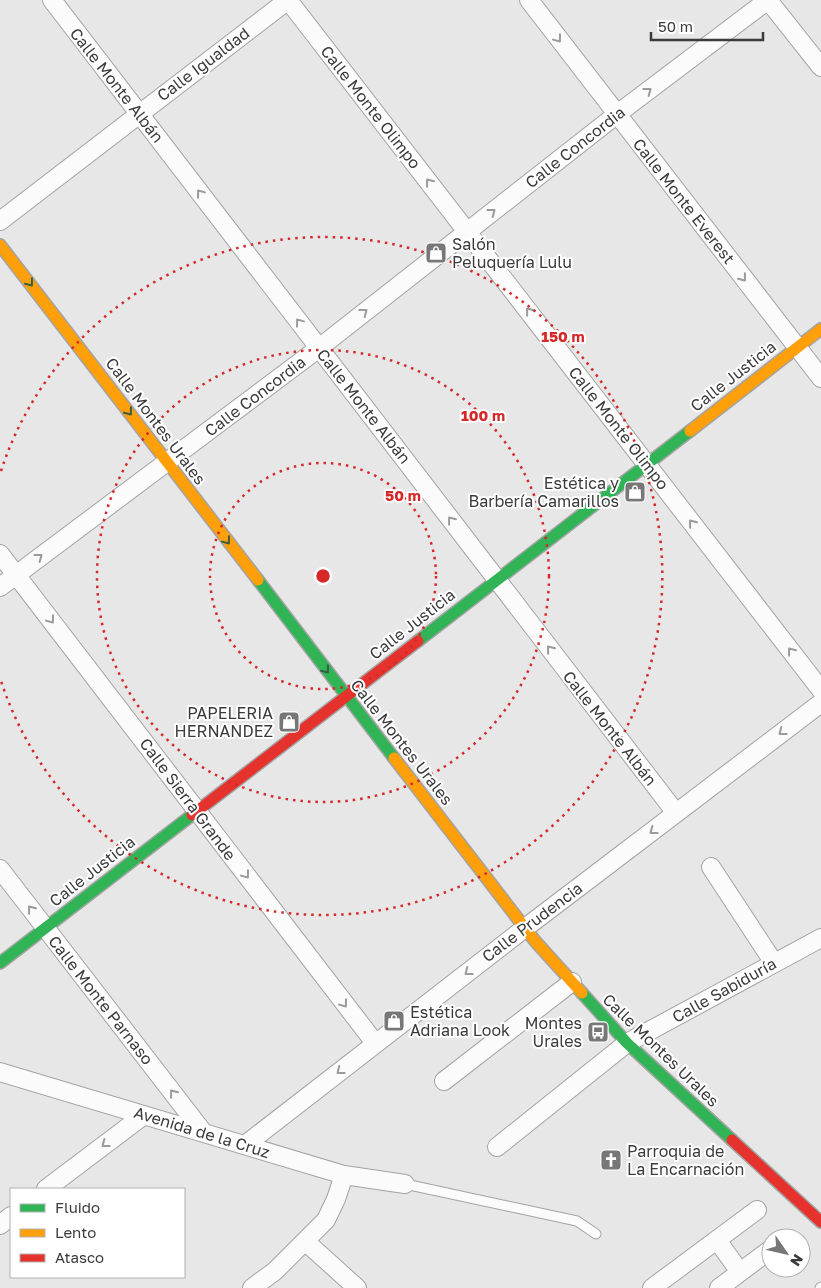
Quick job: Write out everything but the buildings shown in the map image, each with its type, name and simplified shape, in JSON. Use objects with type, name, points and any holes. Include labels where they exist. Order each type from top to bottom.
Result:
[{"type":"street","name":"Calle Monte Albán","points":[[52,0],[676,813]]},
{"type":"street","name":"Calle Igualdad","points":[[0,221],[288,0]]},
{"type":"street","name":"Calle Monte Olimpo","points":[[288,0],[821,690]]},
{"type":"street","name":"Calle Monte Everest","points":[[529,0],[821,378]]},
{"type":"street","name":"Calle Concordia","points":[[0,587],[319,348],[616,115],[768,0]]},
{"type":"street","points":[[768,0],[821,67]]},
{"type":"street","name":"Calle Montes Urales","points":[[0,245],[535,941],[627,1043],[821,1222]]},
{"type":"street","name":"Calle Justicia","points":[[0,963],[821,329]]},
{"type":"street","name":"Calle Sierra Grande","points":[[0,554],[375,1044]]},
{"type":"street","name":"Calle Prudencia","points":[[246,1145],[525,928],[821,703]]},
{"type":"street","points":[[711,867],[774,963]]},
{"type":"street","name":"Calle Monte Parnaso","points":[[0,869],[203,1132]]},
{"type":"street","name":"Calle Sabiduría","points":[[497,1147],[627,1043],[821,938]]},
{"type":"street","points":[[444,1081],[572,982]]},
{"type":"street","name":"Avenida de la Cruz","points":[[0,1072],[344,1175],[405,1184]]},
{"type":"street","points":[[47,1188],[144,1115]]},
{"type":"street","points":[[252,1288],[275,1271],[326,1220],[344,1175]]},
{"type":"street","points":[[652,1288],[757,1210]]},
{"type":"street","points":[[0,1225],[10,1217]]},
{"type":"street","points":[[717,1240],[740,1272]]},
{"type":"street","points":[[306,1242],[357,1288]]},
{"type":"street","points":[[719,1288],[761,1256]]},
{"type":"lane","points":[[405,1184],[576,1221],[596,1234]]},
{"type":"traffic: fast","points":[[418,641],[690,431]]},
{"type":"traffic: fast","points":[[258,580],[394,758]]},
{"type":"traffic: fast","points":[[0,963],[192,815]]},
{"type":"traffic: fast","points":[[582,993],[627,1043],[732,1140]]},
{"type":"traffic: slow","points":[[0,245],[258,580]]},
{"type":"traffic: slow","points":[[690,431],[821,329]]},
{"type":"traffic: slow","points":[[394,758],[535,941],[582,993]]},
{"type":"traffic: jam","points":[[192,815],[418,641]]},
{"type":"traffic: jam","points":[[732,1140],[821,1222]]},
{"type":"place","name":"Salón Peluquería Lulu","points":[[436,253]]},
{"type":"place","name":"Estética y Barbería Camarillos","points":[[635,492]]},
{"type":"place","name":"PAPELERIA HERNANDEZ","points":[[289,722]]},
{"type":"place","name":"Estética Adriana Look","points":[[394,1021]]},
{"type":"place","name":"Montes Urales","points":[[598,1032]]},
{"type":"place","name":"Parroquia de La Encarnación","points":[[611,1160]]}]
